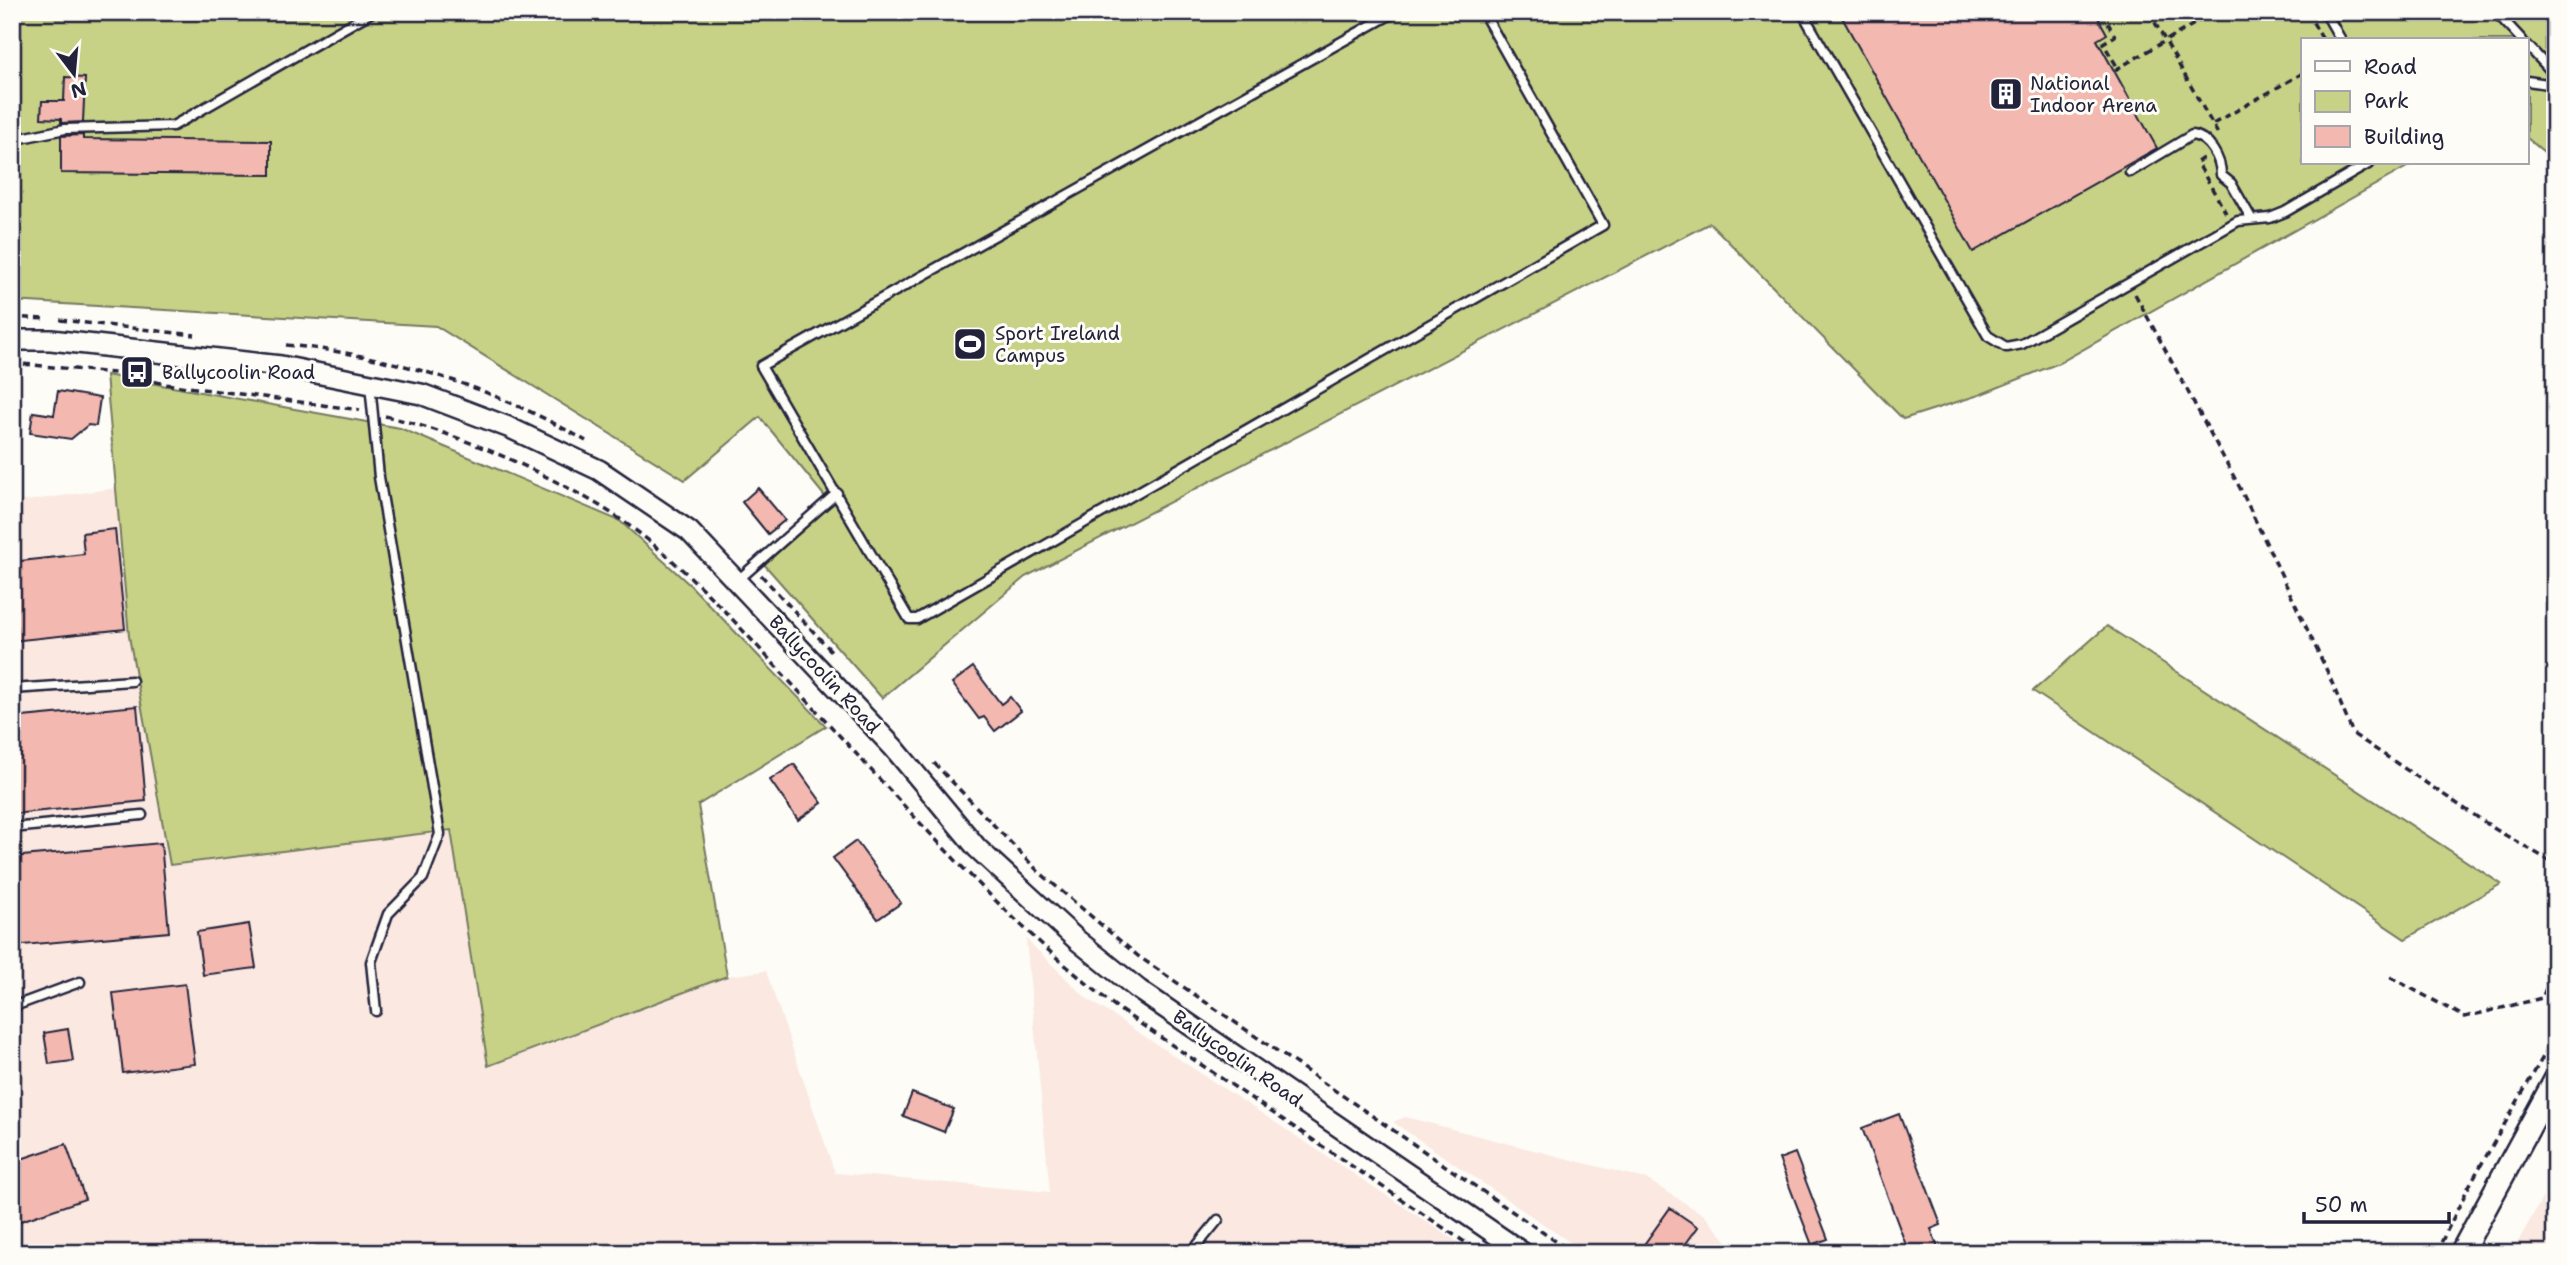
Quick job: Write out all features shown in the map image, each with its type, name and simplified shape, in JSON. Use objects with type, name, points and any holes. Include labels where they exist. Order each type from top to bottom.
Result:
[{"type":"main road","points":[[2461,1253],[2555,1080]]},
{"type":"street","name":"Ballycoolin Road","points":[[12,340],[51,340],[281,366],[421,394],[471,413],[598,470],[689,531],[894,748],[977,848],[1077,940],[1139,990],[1523,1253]]},
{"type":"lane","points":[[12,140],[65,129],[173,126],[372,12]]},
{"type":"lane","points":[[1395,12],[761,366],[909,619],[917,619],[1603,225],[1483,12]]},
{"type":"lane","points":[[1802,12],[1993,341],[2006,347],[2022,344],[2232,224],[2251,218],[2270,218],[2285,212],[2368,164]]},
{"type":"lane","points":[[2325,12],[2340,38]]},
{"type":"lane","points":[[2496,12],[2520,38]]},
{"type":"lane","points":[[2528,46],[2555,75]]},
{"type":"lane","points":[[2528,81],[2555,85]]},
{"type":"lane","points":[[2130,172],[2192,135],[2206,140],[2221,166],[2221,175],[2231,183],[2251,218]]},
{"type":"lane","points":[[370,384],[379,477],[440,834],[423,878],[388,914],[371,962],[376,1010]]},
{"type":"lane","points":[[737,581],[837,493]]},
{"type":"lane","points":[[12,689],[132,681]]},
{"type":"lane","points":[[12,828],[142,814]]},
{"type":"lane","points":[[12,1007],[80,982]]},
{"type":"lane","points":[[1191,1253],[1218,1220]]},
{"type":"path","points":[[2102,12],[2115,36],[2103,43],[2116,69],[2215,12]]},
{"type":"path","points":[[2149,12],[2225,146],[2197,162],[2232,224]]},
{"type":"path","points":[[2307,12],[2322,38]]},
{"type":"path","points":[[2213,124],[2301,74]]},
{"type":"path","points":[[2129,283],[2240,488],[2328,673],[2353,733],[2495,829],[2555,864]]},
{"type":"path","points":[[12,363],[124,374],[165,384],[352,408]]},
{"type":"path","points":[[2390,977],[2465,1017],[2542,998],[2555,967]]},
{"type":"path","points":[[2436,1253],[2469,1186],[2555,1036]]},
{"type":"shaded area","points":[[117,488],[129,636],[170,864],[451,830],[488,1066],[727,976],[766,971],[835,1173],[1050,1192],[1026,939],[1086,998],[1474,1253],[12,1253],[12,503]]},
{"type":"shaded area","points":[[1405,1117],[1646,1179],[1704,1215],[1737,1253],[1586,1253],[1393,1122]]},
{"type":"shaded area","points":[[2555,1175],[2555,1253],[2512,1253]]},
{"type":"green space","name":"Sport Ireland Campus","points":[[12,12],[2555,12],[2555,161],[2528,139],[2528,38],[2301,38],[2301,164],[2412,164],[2059,363],[1979,395],[1903,419],[1710,223],[1025,577],[882,698],[763,563],[827,499],[760,417],[685,480],[436,326],[12,301]]},
{"type":"green space","points":[[106,375],[400,428],[620,521],[691,586],[826,726],[698,805],[727,976],[488,1066],[451,830],[170,865],[129,636]]},
{"type":"green space","points":[[2107,626],[2501,884],[2405,939],[2033,691]]},
{"type":"building","name":"National Indoor Arena","points":[[1839,12],[2095,12],[2107,34],[2097,40],[2157,148],[1973,252]]},
{"type":"building","points":[[65,77],[85,78],[83,122],[61,123],[61,119],[41,118],[42,101],[64,101]]},
{"type":"building","points":[[83,135],[83,139],[271,141],[271,175],[61,173],[61,136]]},
{"type":"building","points":[[58,391],[100,398],[96,426],[88,425],[71,439],[30,433],[33,412],[54,415]]},
{"type":"building","points":[[758,488],[785,520],[768,534],[742,502]]},
{"type":"building","points":[[115,529],[125,629],[12,641],[12,562],[84,554],[82,533]]},
{"type":"building","points":[[973,667],[1001,704],[1010,697],[1021,711],[995,731],[984,717],[979,719],[952,683]]},
{"type":"building","points":[[137,706],[146,801],[12,814],[12,718]]},
{"type":"building","points":[[794,764],[822,803],[798,820],[770,780]]},
{"type":"building","points":[[856,841],[901,903],[878,919],[833,858]]},
{"type":"building","points":[[161,843],[169,932],[12,946],[12,857]]},
{"type":"building","points":[[249,924],[256,968],[203,975],[197,932]]},
{"type":"building","points":[[185,984],[195,1064],[123,1073],[113,993]]},
{"type":"building","points":[[68,1029],[73,1061],[49,1064],[44,1033]]},
{"type":"building","points":[[912,1093],[954,1109],[944,1132],[903,1116]]},
{"type":"building","points":[[1899,1114],[1941,1225],[1931,1229],[1940,1253],[1909,1253],[1862,1128]]},
{"type":"building","points":[[66,1144],[85,1199],[12,1224],[12,1162]]},
{"type":"building","points":[[1795,1153],[1828,1239],[1812,1245],[1779,1159]]},
{"type":"building","points":[[1670,1208],[1698,1227],[1679,1253],[1638,1253]]},
{"type":"place","name":"National Indoor Arena","points":[[2006,94]]},
{"type":"place","name":"Sport Ireland Campus","points":[[970,344]]},
{"type":"place","name":"Ballycoolin Road","points":[[137,372]]}]
